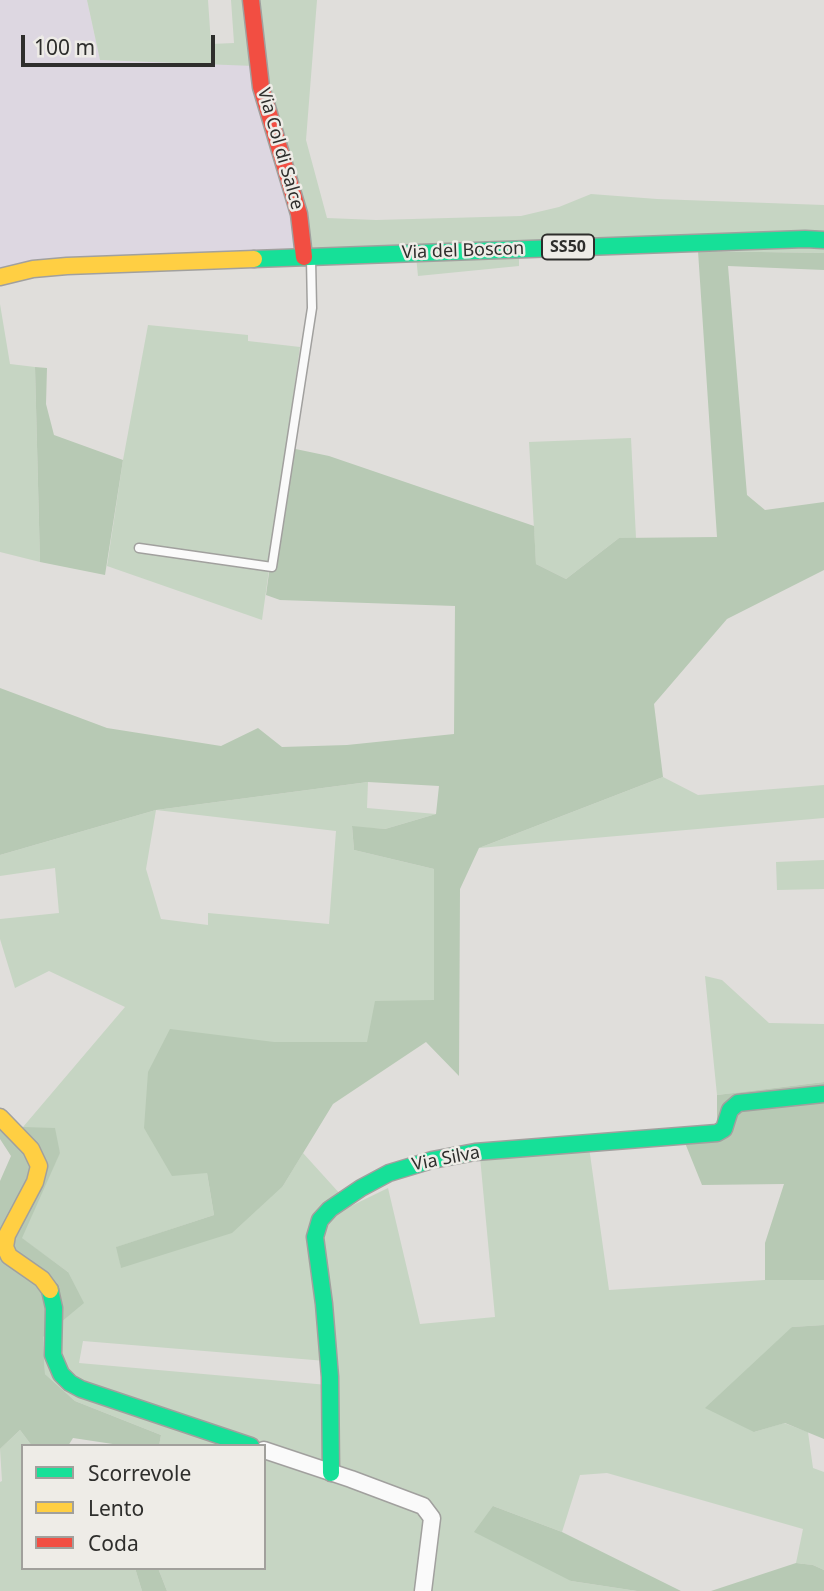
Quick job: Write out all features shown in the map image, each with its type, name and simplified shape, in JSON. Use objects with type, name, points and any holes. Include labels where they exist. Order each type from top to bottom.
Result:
[{"type":"street","name":"Via Col di Salce","points":[[251,0],[261,87],[299,214],[307,256]]},
{"type":"street","name":"Via del Boscon","points":[[0,277],[67,266],[824,240]]},
{"type":"street","name":"Via Silva","points":[[331,1473],[330,1377],[315,1237],[320,1220],[330,1209],[389,1173],[432,1160],[475,1152],[717,1133],[724,1129],[730,1110],[738,1103],[824,1094]]},
{"type":"street","points":[[0,1117],[31,1149],[38,1161],[38,1173],[6,1235],[5,1247],[9,1256],[42,1279],[50,1289],[54,1308],[53,1355],[61,1374],[81,1389],[245,1444]]},
{"type":"street","points":[[266,1451],[423,1506],[432,1518],[423,1591]]},
{"type":"lane","points":[[139,548],[272,567],[312,308],[307,256]]},
{"type":"shaded area","points":[[0,0],[87,0],[100,60],[254,65],[301,254],[0,275]]},
{"type":"green space","points":[[87,0],[208,0],[211,44],[234,43],[231,0],[317,0],[306,140],[327,218],[376,220],[521,216],[559,207],[591,194],[824,205],[824,253],[698,251],[519,254],[519,266],[418,276],[416,256],[301,254],[254,66],[100,60]]},
{"type":"green space","points":[[698,251],[824,253],[824,270],[728,266],[747,495],[765,510],[824,502],[824,570],[727,619],[654,704],[663,777],[479,848],[460,889],[459,1076],[426,1042],[333,1104],[283,1186],[232,1233],[121,1268],[116,1247],[214,1215],[207,1173],[172,1176],[144,1128],[148,1072],[170,1029],[274,1042],[367,1042],[375,1001],[434,1000],[434,869],[354,850],[352,826],[385,829],[436,814],[439,786],[368,782],[156,810],[0,855],[0,688],[107,728],[221,746],[258,728],[282,747],[347,745],[454,734],[455,606],[280,600],[266,595],[286,447],[329,456],[534,526],[536,564],[566,579],[619,538],[717,537]]},
{"type":"green space","points":[[0,304],[10,364],[35,367],[40,562],[0,552]]},
{"type":"green space","points":[[148,325],[248,335],[248,341],[300,347],[262,620],[107,566]]},
{"type":"green space","points":[[35,367],[47,368],[46,404],[54,435],[123,460],[105,575],[40,562]]},
{"type":"green space","points":[[631,438],[636,538],[619,538],[566,579],[536,564],[529,442]]},
{"type":"green space","points":[[663,777],[698,795],[824,785],[824,818],[479,848]]},
{"type":"green space","points":[[368,782],[367,808],[436,814],[385,829],[352,827],[354,850],[434,869],[434,1000],[367,1042],[274,1042],[207,1173],[214,1215],[117,1247],[121,1267],[283,1186],[303,1153],[351,1206],[388,1188],[420,1324],[495,1317],[480,1157],[589,1147],[609,1290],[765,1280],[824,1280],[824,1325],[792,1327],[754,1432],[784,1423],[808,1432],[813,1468],[824,1472],[824,1570],[813,1565],[796,1563],[803,1529],[607,1473],[580,1475],[562,1532],[493,1506],[571,1581],[637,1591],[167,1591],[159,1570],[266,1570],[266,1444],[159,1444],[161,1435],[75,1401],[45,1374],[43,1337],[68,1272],[21,1238],[60,1152],[23,1127],[125,1007],[49,971],[15,988],[0,939],[0,919],[59,913],[55,868],[0,876],[0,855],[156,810]],"holes":[[[156,810],[336,831],[329,924],[208,913],[208,925],[161,919],[146,869]],[[83,1341],[338,1362],[339,1386],[79,1363]]]},
{"type":"green space","points":[[824,860],[824,889],[777,890],[776,862]]},
{"type":"green space","points":[[705,976],[722,980],[769,1023],[824,1024],[824,1082],[717,1095]]},
{"type":"green space","points":[[824,1082],[824,1280],[765,1280],[765,1243],[784,1184],[702,1185],[683,1138],[717,1131],[717,1095]]},
{"type":"green space","points":[[0,1120],[23,1127],[55,1128],[60,1153],[22,1238],[68,1272],[84,1303],[43,1337],[45,1374],[75,1401],[161,1435],[159,1444],[113,1444],[73,1438],[69,1444],[30,1444],[20,1430],[0,1449],[0,1181],[11,1156],[0,1139]]},
{"type":"green space","points":[[824,1325],[824,1439],[785,1423],[754,1432],[705,1408],[792,1327]]},
{"type":"green space","points":[[20,1430],[30,1444],[21,1444],[21,1570],[136,1570],[142,1591],[0,1591],[0,1449]]},
{"type":"green space","points":[[493,1506],[562,1532],[681,1591],[637,1591],[571,1581],[474,1532]]},
{"type":"green space","points":[[796,1563],[813,1565],[824,1570],[824,1591],[711,1591]]},
{"type":"green space","points":[[136,1570],[159,1570],[167,1591],[142,1591]]},
{"type":"traffic: fast","points":[[254,259],[824,240]]},
{"type":"traffic: fast","points":[[331,1473],[330,1377],[315,1237],[320,1220],[330,1209],[389,1173],[432,1160],[475,1152],[717,1133],[724,1129],[730,1110],[738,1103],[824,1094]]},
{"type":"traffic: fast","points":[[50,1290],[54,1308],[53,1355],[61,1374],[70,1383],[245,1444]]},
{"type":"traffic: slow","points":[[0,277],[33,269],[67,266],[254,259]]},
{"type":"traffic: slow","points":[[0,1117],[31,1149],[39,1166],[35,1182],[7,1235],[5,1247],[9,1256],[42,1279],[50,1290]]},
{"type":"traffic: jam","points":[[251,0],[261,87],[299,214],[304,257]]}]
